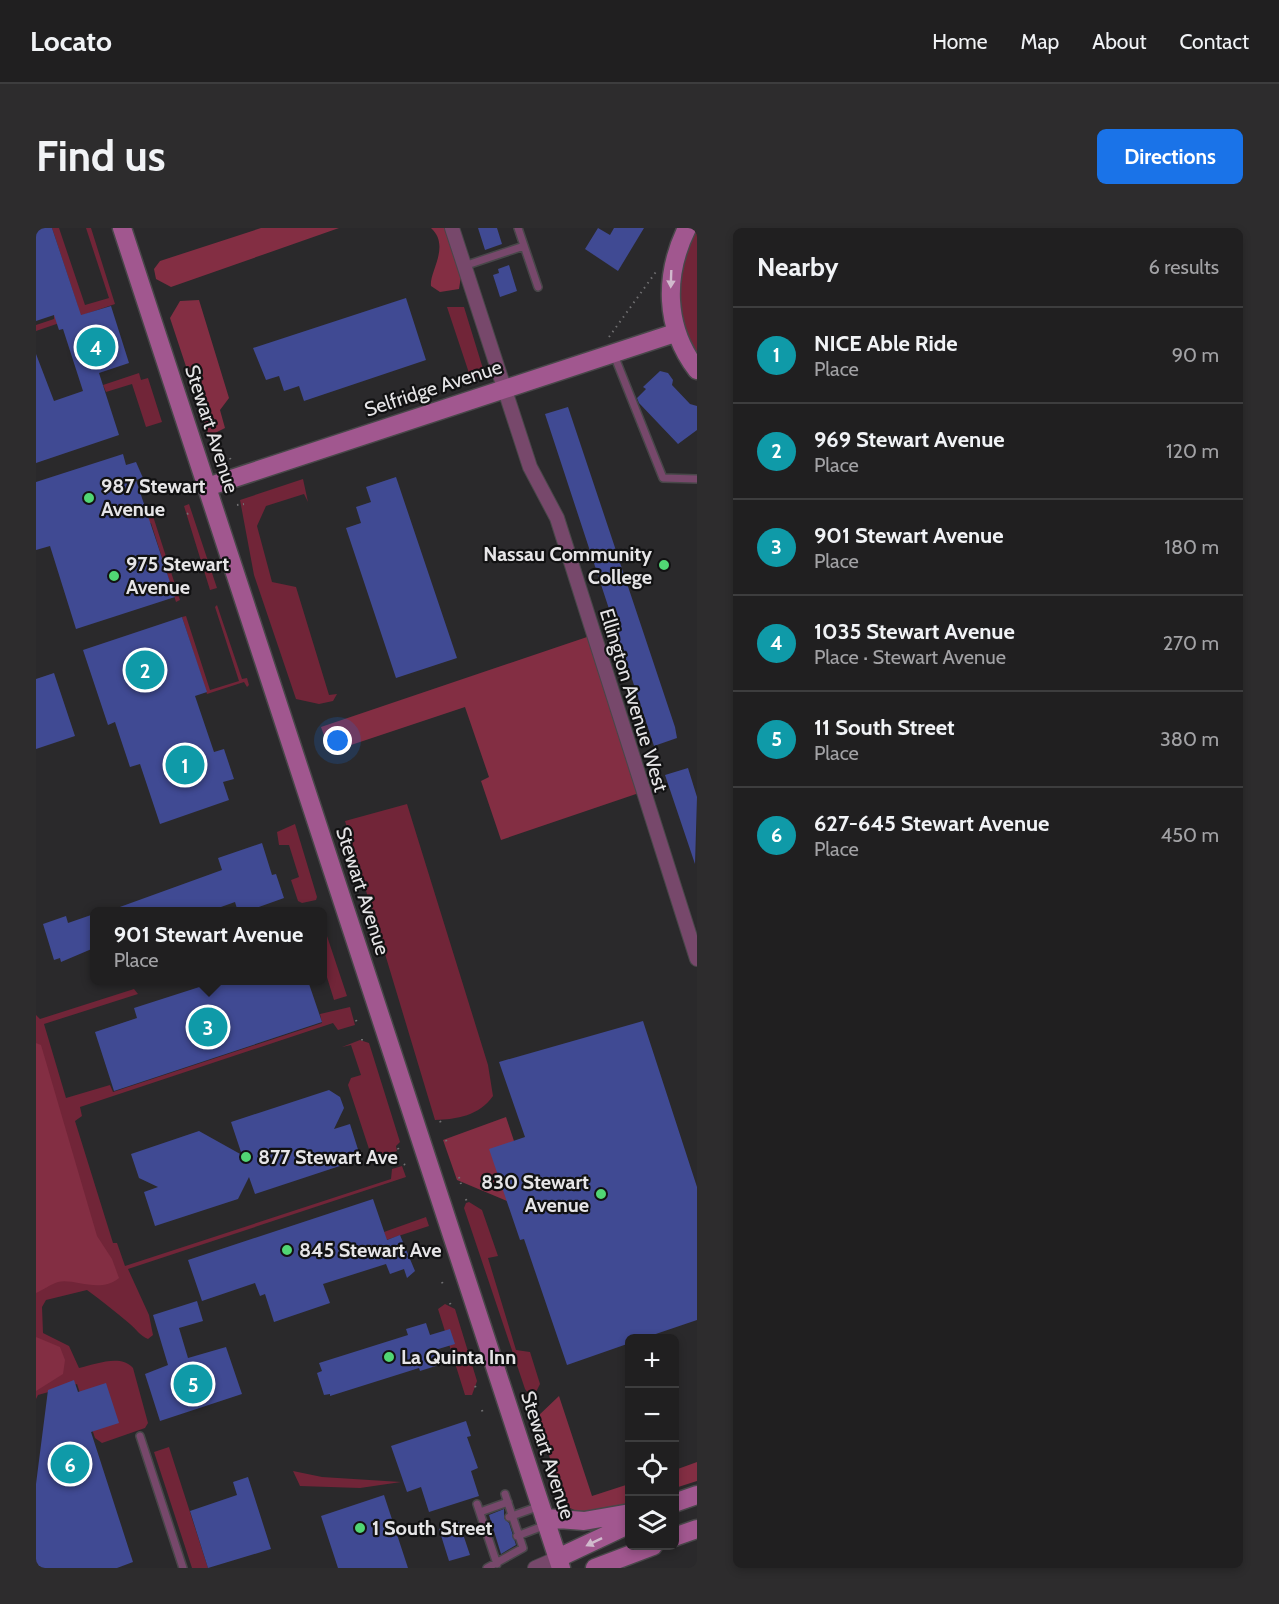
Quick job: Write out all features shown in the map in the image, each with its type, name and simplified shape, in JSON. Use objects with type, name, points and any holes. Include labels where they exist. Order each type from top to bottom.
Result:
[{"type":"main road","name":"Stewart Avenue","points":[[122,228],[559,1563]]},
{"type":"main road","points":[[687,228],[677,248],[670,276],[675,333],[697,370]]},
{"type":"main road","name":"Selfridge Avenue","points":[[207,487],[503,389],[611,345],[675,333]]},
{"type":"main road","points":[[679,1502],[697,1495]]},
{"type":"main road","points":[[544,1516],[584,1521],[625,1514]]},
{"type":"main road","points":[[559,1563],[625,1527]]},
{"type":"main road","points":[[679,1536],[697,1529]]},
{"type":"main road","points":[[595,1568],[640,1550]]},
{"type":"street","name":"Ellington Avenue West","points":[[452,228],[530,467],[556,518],[697,959]]},
{"type":"street","points":[[535,1568],[559,1563]]},
{"type":"lane","points":[[518,228],[538,287]]},
{"type":"lane","points":[[464,266],[524,246]]},
{"type":"lane","points":[[611,345],[663,478],[697,479]]},
{"type":"lane","points":[[140,1436],[183,1568]]},
{"type":"lane","points":[[488,1568],[523,1548],[517,1536],[505,1494]]},
{"type":"lane","points":[[480,1512],[508,1502]]},
{"type":"lane","points":[[477,1504],[488,1524],[497,1564]]},
{"type":"lane","points":[[511,1516],[544,1516]]},
{"type":"lane","points":[[517,1536],[544,1516]]},
{"type":"path","points":[[611,345],[662,266]]},
{"type":"path","points":[[237,505],[244,504]]},
{"type":"path","points":[[459,1177],[461,1184]]},
{"type":"path","points":[[466,1199],[467,1204]]},
{"type":"path","points":[[442,1282],[444,1287]]},
{"type":"path","points":[[476,1386],[477,1390]]},
{"type":"path","points":[[529,1391],[531,1395]]},
{"type":"path","points":[[482,1410],[483,1414]]},
{"type":"path","points":[[537,1414],[539,1419]]},
{"type":"shaded area","points":[[52,228],[59,228],[85,305],[109,298],[86,228],[91,228],[115,304],[36,331],[36,325],[54,319],[54,315],[78,307]]},
{"type":"shaded area","points":[[261,228],[339,228],[171,287],[156,279],[154,269],[160,261]]},
{"type":"shaded area","points":[[431,228],[448,228],[462,270],[459,289],[440,292],[431,286],[439,243],[437,235]]},
{"type":"shaded area","points":[[692,228],[697,228],[697,357],[679,328],[675,294]]},
{"type":"shaded area","points":[[199,300],[229,398],[220,410],[225,428],[209,436],[170,318],[180,301]]},
{"type":"shaded area","points":[[447,307],[464,307],[484,372],[469,382],[465,378],[470,376]]},
{"type":"shaded area","points":[[139,373],[141,380],[148,378],[162,422],[146,427],[132,384],[106,392],[103,385]]},
{"type":"shaded area","points":[[303,479],[308,502],[304,494],[266,506],[257,526],[272,582],[296,587],[329,695],[337,694],[333,701],[319,704],[296,699],[254,575],[240,500]]},
{"type":"shaded area","points":[[189,504],[217,588],[210,590],[184,506]]},
{"type":"shaded area","points":[[152,513],[180,600],[176,602],[151,523],[131,529],[129,522]]},
{"type":"shaded area","points":[[217,605],[242,679],[247,678],[249,685],[247,687],[244,682],[207,694],[182,617],[186,616],[210,690],[239,681],[215,607]]},
{"type":"shaded area","points":[[587,637],[639,793],[501,840],[481,781],[489,777],[465,707],[330,752],[321,727]]},
{"type":"shaded area","points":[[407,804],[488,1065],[493,1096],[474,1112],[451,1119],[435,1120],[345,821]]},
{"type":"shaded area","points":[[295,824],[317,897],[316,900],[302,903],[298,901],[291,880],[299,877],[289,845],[279,845],[277,832]]},
{"type":"shaded area","points":[[327,936],[347,996],[334,1000],[327,977]]},
{"type":"shaded area","points":[[134,989],[138,994],[44,1024],[66,1098],[110,1085],[113,1092],[322,1023],[320,1014],[350,1007],[355,1025],[338,1030],[333,1023],[80,1107],[82,1116],[75,1121],[113,1243],[117,1243],[125,1266],[391,1179],[392,1169],[402,1166],[406,1177],[128,1269],[149,1315],[153,1335],[148,1339],[87,1290],[46,1300],[42,1307],[43,1333],[69,1346],[79,1368],[115,1361],[128,1364],[133,1368],[148,1423],[145,1428],[102,1443],[95,1438],[77,1384],[38,1395],[36,1399],[36,1015],[40,1019]]},
{"type":"shaded area","points":[[360,1040],[369,1043],[400,1142],[396,1146],[397,1151],[375,1157],[371,1155],[348,1085],[351,1078],[361,1075],[351,1045],[342,1047]]},
{"type":"shaded area","points":[[36,1043],[41,1045],[97,1236],[112,1259],[119,1278],[112,1283],[96,1285],[64,1281],[36,1293]]},
{"type":"shaded area","points":[[506,1117],[514,1141],[507,1201],[457,1180],[443,1140]]},
{"type":"shaded area","points":[[469,1202],[482,1210],[498,1256],[488,1258],[516,1350],[530,1352],[540,1384],[536,1392],[528,1393],[525,1389],[464,1208]]},
{"type":"shaded area","points":[[426,1217],[429,1226],[386,1240],[384,1232]]},
{"type":"shaded area","points":[[445,1304],[455,1309],[477,1381],[472,1395],[465,1395],[438,1309]]},
{"type":"shaded area","points":[[36,1337],[60,1347],[65,1360],[63,1374],[36,1391]]},
{"type":"shaded area","points":[[559,1396],[592,1496],[625,1485],[625,1505],[590,1517],[570,1508],[562,1497],[537,1417]]},
{"type":"shaded area","points":[[169,1447],[208,1568],[192,1568],[154,1452]]},
{"type":"shaded area","points":[[697,1462],[697,1481],[679,1487],[679,1469]]},
{"type":"shaded area","points":[[293,1471],[322,1477],[401,1482],[360,1488],[300,1486]]},
{"type":"building","points":[[36,228],[52,228],[81,315],[111,306],[129,363],[99,373],[119,435],[36,463],[36,354],[54,401],[83,391],[63,329],[59,330],[54,315],[36,321]]},
{"type":"building","points":[[478,228],[497,228],[502,244],[485,250]]},
{"type":"building","points":[[598,228],[610,235],[614,228],[644,228],[618,271],[585,249]]},
{"type":"building","points":[[509,265],[517,291],[500,297],[493,275],[499,273],[498,269]]},
{"type":"building","points":[[406,298],[426,360],[304,401],[299,386],[284,391],[279,376],[266,380],[253,348]]},
{"type":"building","points":[[660,371],[668,373],[673,380],[672,385],[690,404],[697,406],[697,430],[678,444],[639,403],[637,398],[646,389],[643,387]]},
{"type":"building","points":[[568,407],[675,727],[677,738],[654,746],[545,414]]},
{"type":"building","points":[[123,454],[126,465],[136,462],[143,478],[136,480],[175,597],[76,629],[50,546],[36,550],[36,482]]},
{"type":"building","points":[[396,477],[457,658],[396,678],[346,528],[361,523],[356,507],[371,502],[366,487]]},
{"type":"building","points":[[182,617],[207,692],[195,696],[214,752],[224,749],[234,779],[223,782],[229,800],[160,824],[140,764],[130,767],[115,722],[108,725],[83,650]]},
{"type":"building","points":[[54,673],[75,736],[36,749],[36,679]]},
{"type":"building","points":[[688,768],[697,797],[695,864],[665,775]]},
{"type":"building","points":[[262,843],[272,875],[276,874],[284,898],[259,907],[236,907],[235,902],[221,907],[120,907],[222,870],[218,858]]},
{"type":"building","points":[[90,915],[90,950],[61,962],[60,958],[54,960],[43,924],[66,916],[68,923]]},
{"type":"building","points":[[206,985],[309,985],[322,1022],[114,1091],[95,1032],[137,1018],[134,1008]]},
{"type":"building","name":"830 Stewart Avenue","points":[[643,1021],[697,1187],[697,1320],[656,1334],[625,1334],[625,1345],[567,1365],[524,1239],[520,1240],[489,1149],[525,1137],[499,1062]]},
{"type":"building","name":"877 Stewart Ave","points":[[329,1090],[340,1097],[344,1108],[334,1129],[350,1124],[361,1159],[255,1194],[249,1177],[238,1199],[155,1226],[144,1192],[158,1187],[139,1178],[131,1154],[199,1131],[242,1155],[231,1122]]},
{"type":"building","name":"845 Stewart Ave","points":[[373,1199],[387,1240],[400,1235],[415,1271],[407,1278],[404,1269],[390,1274],[386,1264],[323,1284],[330,1303],[274,1322],[265,1294],[260,1296],[255,1283],[202,1301],[188,1260]]},
{"type":"building","points":[[197,1301],[203,1321],[179,1328],[188,1358],[226,1347],[242,1394],[160,1421],[145,1374],[168,1365],[153,1315]]},
{"type":"building","name":"La Quinta Inn","points":[[426,1323],[430,1335],[450,1329],[455,1344],[435,1350],[439,1365],[420,1371],[419,1368],[330,1396],[330,1394],[324,1395],[317,1373],[322,1371],[319,1363],[408,1335],[406,1329]]},
{"type":"building","points":[[74,1380],[78,1392],[106,1383],[119,1423],[91,1432],[133,1562],[117,1568],[36,1568],[36,1484],[48,1390]]},
{"type":"building","points":[[466,1421],[471,1436],[467,1437],[478,1468],[471,1471],[479,1496],[429,1512],[421,1487],[407,1492],[391,1446]]},
{"type":"building","points":[[248,1477],[271,1549],[208,1568],[190,1511],[237,1495],[233,1482]]},
{"type":"building","name":"1 South Street","points":[[384,1495],[408,1568],[338,1568],[321,1516]]},
{"type":"building","points":[[504,1509],[504,1518],[509,1523],[516,1545],[501,1554],[489,1515]]},
{"type":"building","points":[[459,1522],[470,1555],[449,1561],[439,1529]]},
{"type":"place","name":"1035 Stewart Avenue","points":[[96,347]]},
{"type":"place","name":"987 Stewart Avenue","points":[[89,498]]},
{"type":"place","name":"Nassau Community College","points":[[664,565]]},
{"type":"place","name":"975 Stewart Avenue","points":[[114,576]]},
{"type":"place","name":"969 Stewart Avenue","points":[[145,670]]},
{"type":"place","name":"NICE Able Ride","points":[[185,765]]},
{"type":"place","name":"901 Stewart Avenue","points":[[208,1027]]},
{"type":"place","name":"877 Stewart Ave","points":[[246,1157]]},
{"type":"place","name":"830 Stewart Avenue","points":[[601,1194]]},
{"type":"place","name":"845 Stewart Ave","points":[[287,1250]]},
{"type":"place","name":"La Quinta Inn","points":[[389,1357]]},
{"type":"place","name":"11 South Street","points":[[193,1384]]},
{"type":"place","name":"627-645 Stewart Avenue","points":[[70,1464]]},
{"type":"place","name":"1 South Street","points":[[360,1528]]}]
